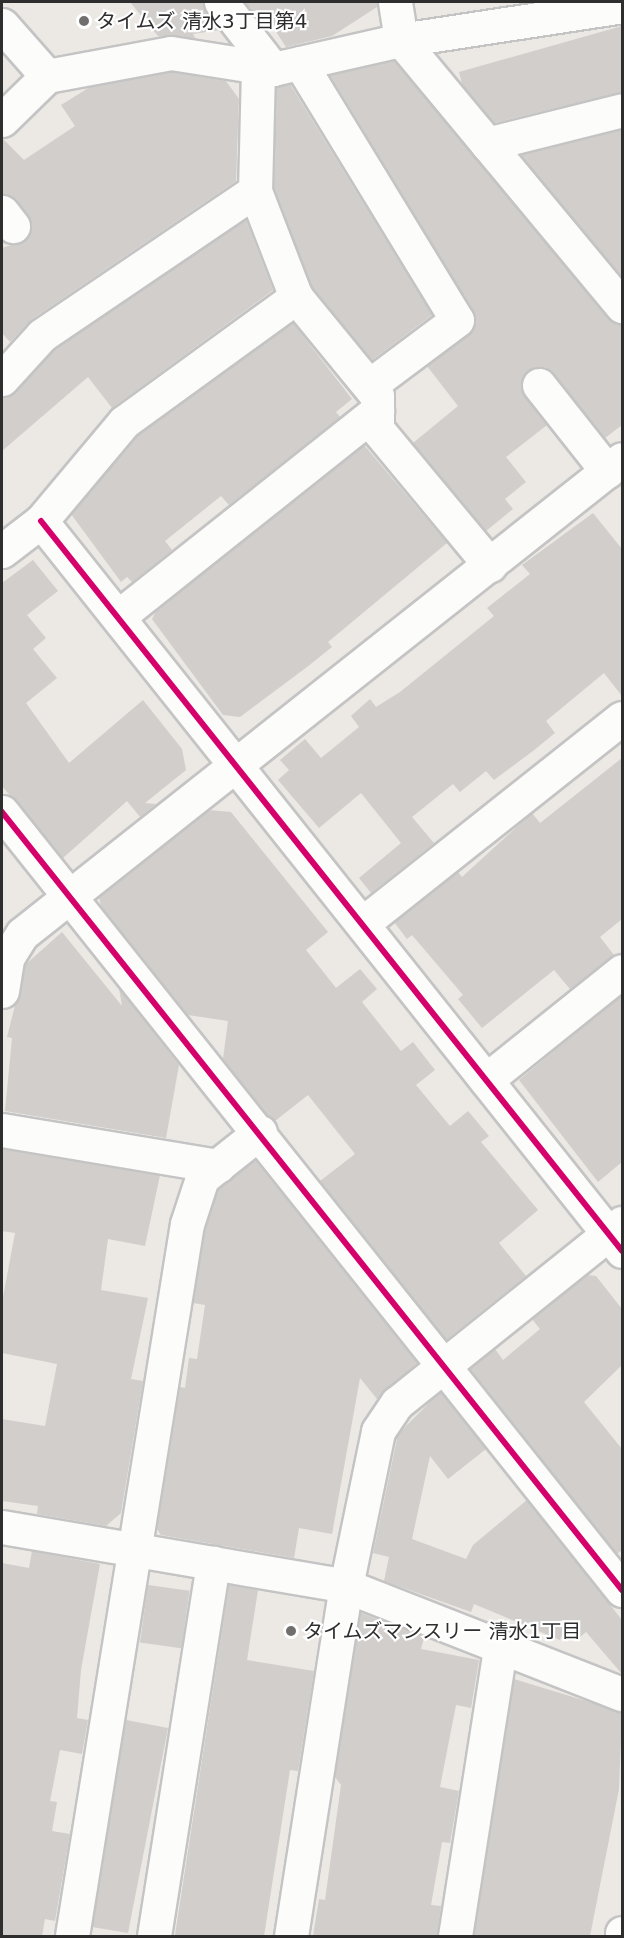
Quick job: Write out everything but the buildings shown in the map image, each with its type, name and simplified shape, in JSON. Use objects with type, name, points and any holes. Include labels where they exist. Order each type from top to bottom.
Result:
[{"type":"street","points":[[119,616],[373,398],[457,320],[277,67],[221,2]]},
{"type":"street","points":[[395,2],[401,40],[622,306]]},
{"type":"street","points":[[2,120],[47,76],[171,53],[277,67],[401,40],[584,5],[622,6]]},
{"type":"street","points":[[2,25],[47,76]]},
{"type":"street","points":[[277,67],[255,191],[296,297],[373,398],[377,429],[490,565]]},
{"type":"street","points":[[487,144],[622,110]]},
{"type":"street","points":[[2,379],[42,335],[255,191]]},
{"type":"street","points":[[3,547],[41,521],[124,422],[296,297]]},
{"type":"street","points":[[2,991],[13,945],[615,465],[539,385]]},
{"type":"street","points":[[41,521],[119,616],[486,1080],[618,1236],[397,1402],[378,1431],[346,1586],[291,1936]]},
{"type":"street","points":[[363,923],[622,718]]},
{"type":"street","points":[[2,812],[260,1132],[622,1590]]},
{"type":"street","points":[[486,1080],[622,971]]},
{"type":"street","points":[[2,1130],[218,1166]]},
{"type":"street","points":[[72,1936],[187,1224],[194,1193],[218,1166],[260,1132]]},
{"type":"street","points":[[2,1527],[346,1586],[622,1694]]},
{"type":"street","points":[[154,1936],[213,1563]]},
{"type":"street","points":[[455,1936],[500,1647]]},
{"type":"cycle path","points":[[41,521],[622,1251]]},
{"type":"cycle path","points":[[2,812],[622,1590]]},
{"type":"place","name":"タイムズ 清水3丁目第4","points":[[84,21]]},
{"type":"place","name":"タイムズマンスリー 清水1丁目","points":[[291,1631]]}]
